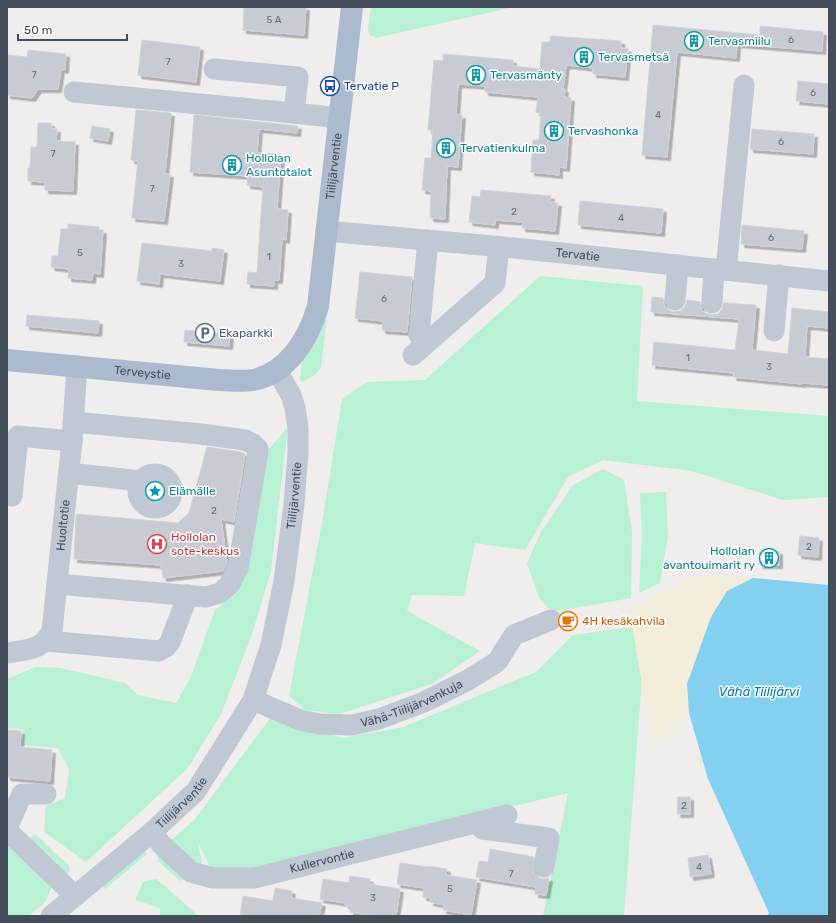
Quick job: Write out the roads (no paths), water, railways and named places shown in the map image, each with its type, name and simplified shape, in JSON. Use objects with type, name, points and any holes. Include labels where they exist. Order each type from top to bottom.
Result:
[{"type":"main road","name":"Tiilijärventie","points":[[277,371],[300,347],[314,320],[318,306],[352,7]]},
{"type":"main road","name":"Terveystie","points":[[7,360],[219,380],[251,381],[277,371]]},
{"type":"street","points":[[214,69],[298,77],[294,113]]},
{"type":"street","points":[[712,302],[720,269],[744,85]]},
{"type":"street","points":[[74,92],[339,118]]},
{"type":"street","name":"Tervatie","points":[[326,231],[829,281]]},
{"type":"street","points":[[428,240],[416,345],[495,283],[499,247]]},
{"type":"street","points":[[675,300],[678,265]]},
{"type":"street","points":[[774,331],[779,275]]},
{"type":"street","name":"Huoltotie","points":[[46,641],[52,631],[73,432],[77,366]]},
{"type":"street","name":"Tiilijärventie","points":[[51,916],[152,832],[196,791],[253,700],[271,645],[284,581],[294,504],[298,453],[298,428],[295,408],[291,395],[277,371]]},
{"type":"street","points":[[12,496],[18,436],[73,432],[201,434],[245,440],[253,444],[258,449],[238,568],[229,585],[220,593],[206,597],[57,584]]},
{"type":"street","points":[[69,473],[141,481]]},
{"type":"street","points":[[7,653],[39,646],[46,641],[159,651],[166,647],[170,642],[188,595]]},
{"type":"street","name":"Vähä-Tiilijärvenkuja","points":[[253,700],[300,720],[320,724],[352,725],[379,720],[424,702],[468,680],[497,662],[514,635],[551,620]]},
{"type":"street","points":[[7,828],[22,794],[46,794]]},
{"type":"street","name":"Kullervontie","points":[[152,832],[161,844],[191,872],[213,878],[254,878],[507,815]]},
{"type":"street","points":[[482,829],[551,830],[544,867]]},
{"type":"street","points":[[7,832],[75,896]]},
{"type":"water","name":"Vähä Tiilijärvi","points":[[753,578],[829,585],[829,916],[767,916],[769,913],[708,779],[689,713],[687,684],[711,617],[727,591]]},
{"type":"place","name":"Tervasmiilu","points":[[694,41]]},
{"type":"place","name":"Tervasmetsä","points":[[584,57]]},
{"type":"place","name":"Tervasmänty","points":[[476,75]]},
{"type":"place","name":"Tervatie P","points":[[330,86]]},
{"type":"place","name":"Tervashonka","points":[[554,131]]},
{"type":"place","name":"Tervatienkulma","points":[[446,148]]},
{"type":"place","name":"Hollolan Asuntotalot","points":[[232,165]]},
{"type":"place","name":"Ekaparkki","points":[[205,333]]},
{"type":"place","name":"Elämälle","points":[[155,491]]},
{"type":"place","name":"Hollolan sote-keskus","points":[[157,544]]},
{"type":"place","name":"Hollolan avantouimarit ry","points":[[769,558]]},
{"type":"place","name":"4H kesäkahvila","points":[[568,621]]}]
